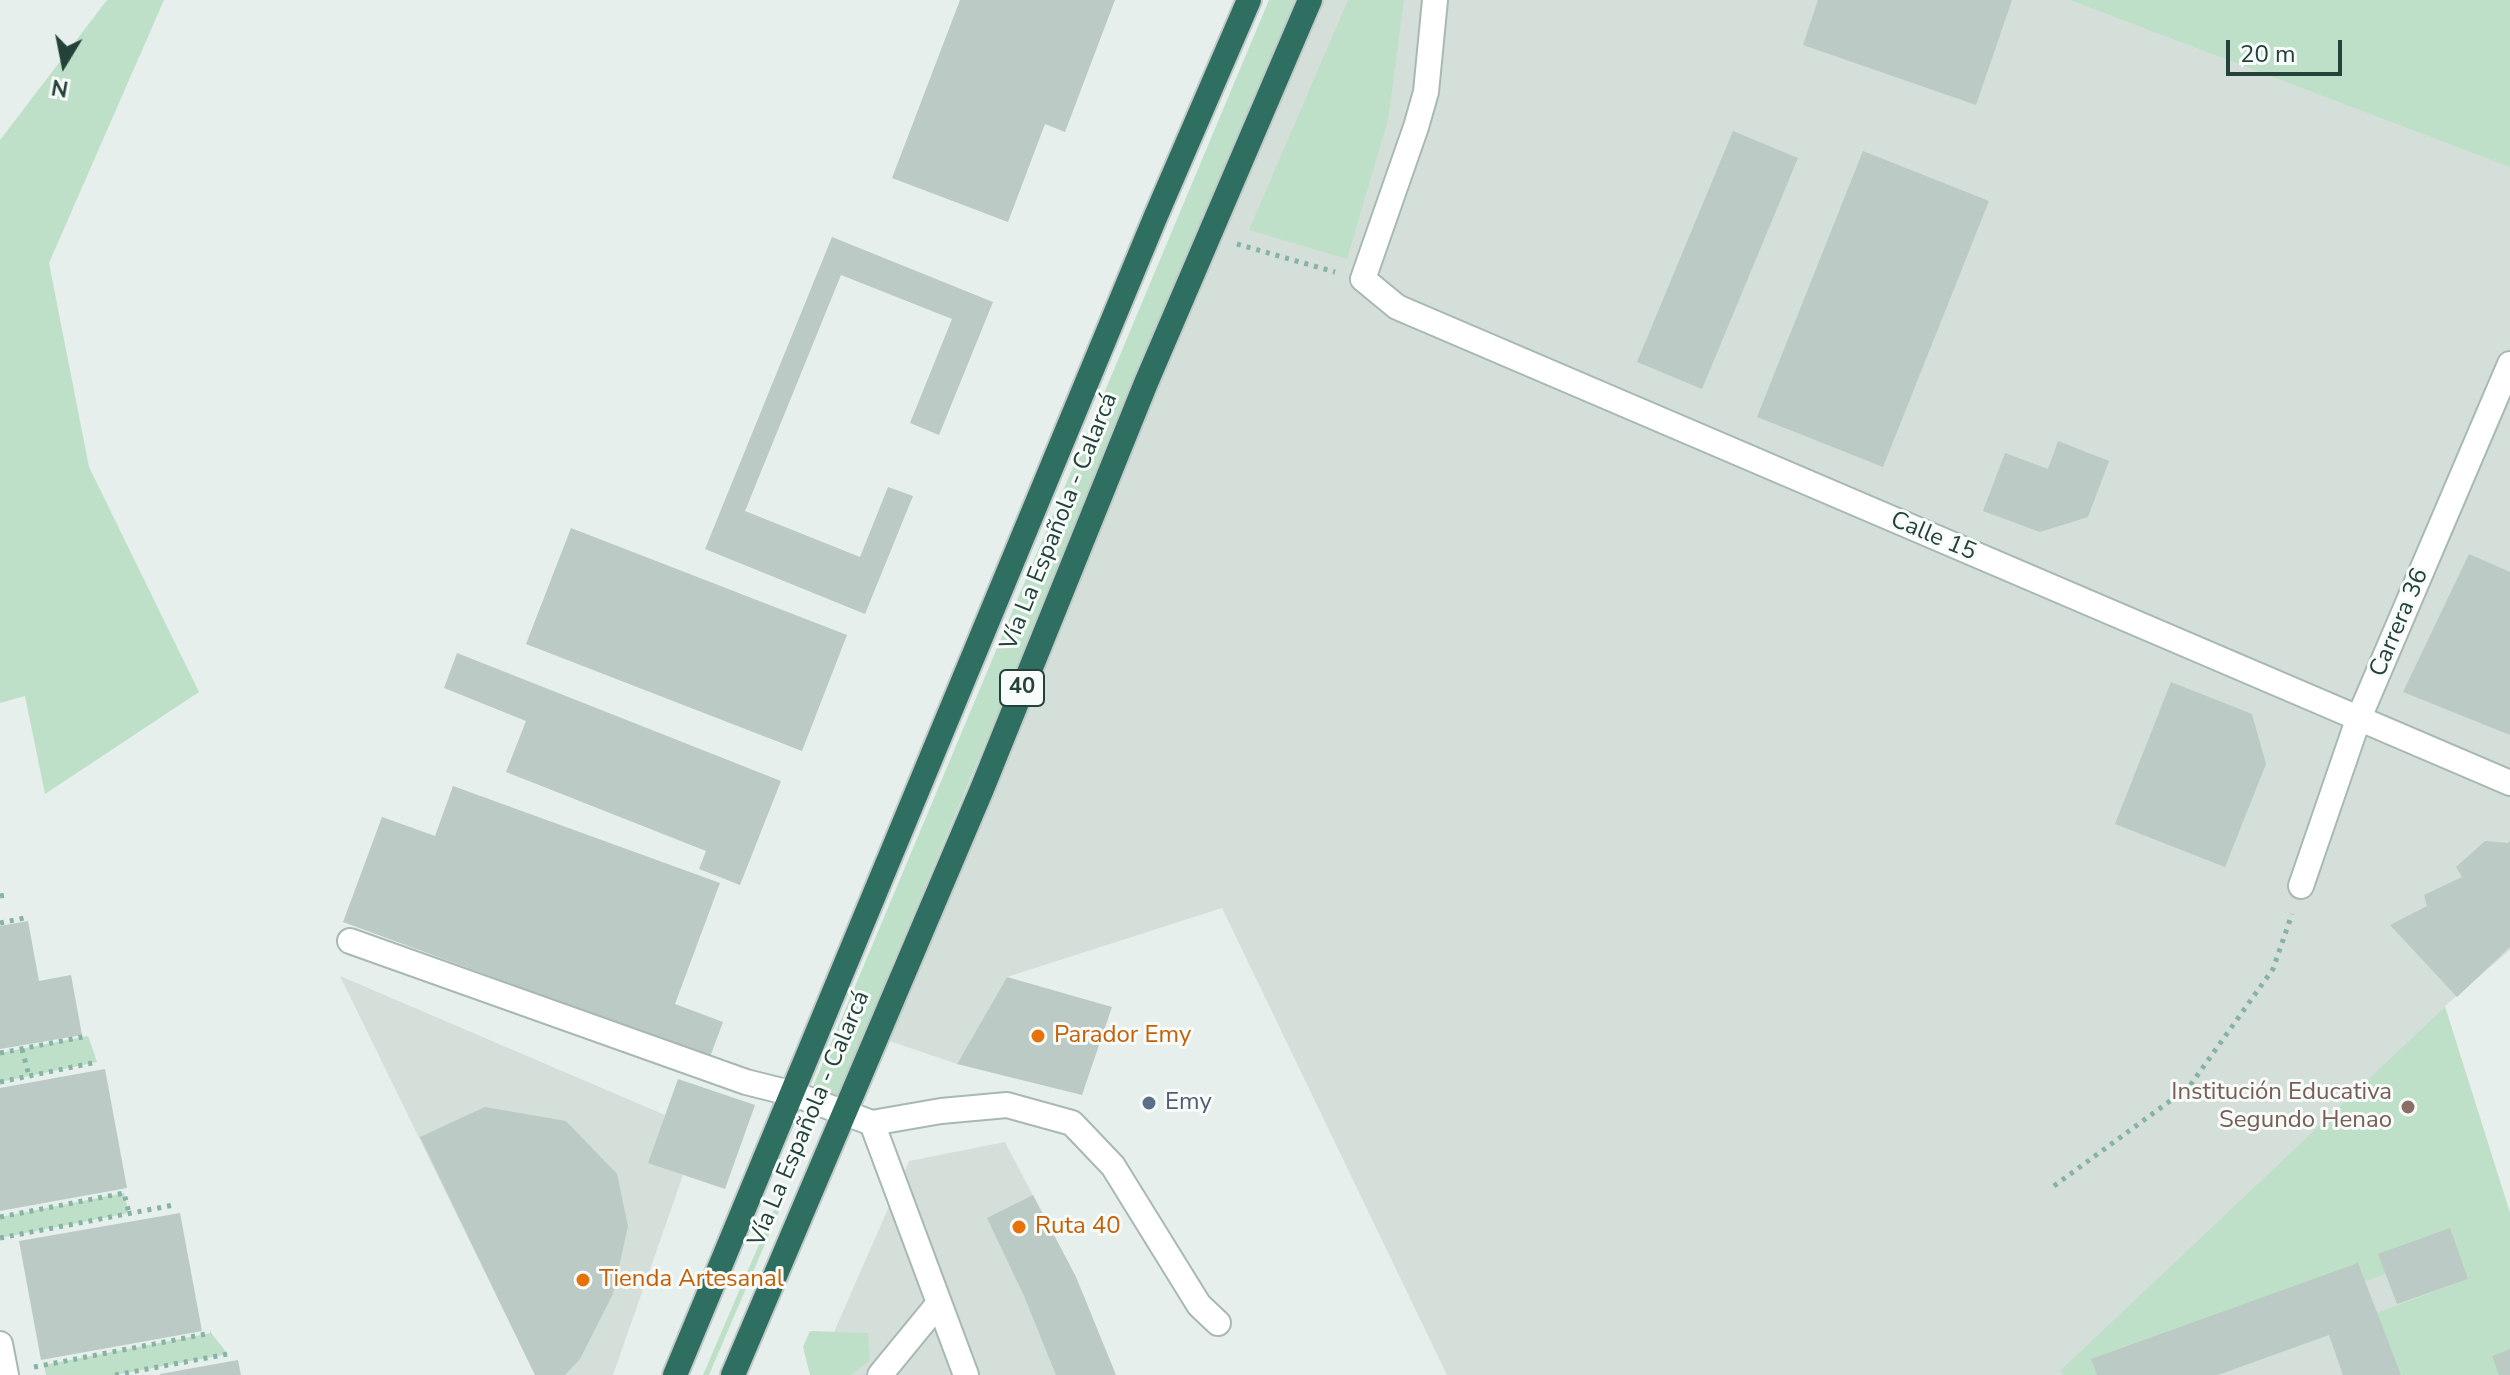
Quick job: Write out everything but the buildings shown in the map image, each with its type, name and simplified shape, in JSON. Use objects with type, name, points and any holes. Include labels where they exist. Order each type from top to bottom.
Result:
[{"type":"highway","name":"Vía La Española - Calarcá","points":[[675,1375],[1155,218],[1249,0]]},
{"type":"highway","name":"Vía La Española - Calarcá","points":[[733,1375],[982,789],[1146,383],[1310,0]]},
{"type":"street","points":[[1363,279],[1426,92],[1435,0]]},
{"type":"street","name":"Calle 15","points":[[1363,279],[1397,307],[2510,783]]},
{"type":"street","name":"Carrera 36","points":[[2301,886],[2358,720],[2510,364]]},
{"type":"street","points":[[350,941],[746,1082],[794,1094],[872,1123],[941,1111],[1007,1105],[1072,1123],[1113,1166],[1199,1305],[1218,1323]]},
{"type":"street","points":[[872,1123],[966,1375]]},
{"type":"street","points":[[880,1375],[939,1303]]},
{"type":"street","points":[[0,1344],[6,1374]]},
{"type":"path","points":[[1209,236],[1363,279]]},
{"type":"path","points":[[2054,1186],[2189,1087],[2273,969],[2301,886]]},
{"type":"path","points":[[0,923],[29,917]]},
{"type":"path","points":[[0,1053],[88,1036]]},
{"type":"path","points":[[22,1049],[29,1076]]},
{"type":"path","points":[[0,1082],[97,1062]]},
{"type":"path","points":[[0,1217],[124,1193],[129,1213]]},
{"type":"path","points":[[0,1238],[174,1205]]},
{"type":"path","points":[[6,1374],[211,1333]]},
{"type":"path","points":[[115,1375],[228,1354]]},
{"type":"shaded area","points":[[1318,0],[2510,0],[2510,950],[2445,1006],[2510,1213],[2510,1375],[1447,1375],[1222,908],[1007,977],[957,1064],[878,1037]]},
{"type":"shaded area","points":[[340,976],[665,1115],[649,1162],[683,1175],[613,1375],[535,1375]]},
{"type":"shaded area","points":[[1005,1142],[1076,1277],[1116,1375],[851,1375],[857,1369],[834,1332],[909,1161]]},
{"type":"green space","points":[[107,0],[164,0],[49,263],[89,467],[199,692],[45,794],[25,696],[0,703],[0,140]]},
{"type":"green space","points":[[1269,0],[1297,0],[834,1104],[809,1096]]},
{"type":"green space","points":[[1348,0],[1404,0],[1388,120],[1347,259],[1249,230]]},
{"type":"green space","points":[[2070,0],[2510,0],[2510,167]]},
{"type":"green space","name":"Institución Educativa Segundo Henao","points":[[2445,1007],[2510,1213],[2510,1349],[2499,1375],[2401,1375],[2377,1313],[2468,1279],[2386,1274],[2097,1375],[2063,1375],[2061,1370]]},
{"type":"green space","points":[[88,1036],[97,1062],[0,1082],[0,1053]]},
{"type":"green space","points":[[124,1193],[129,1213],[0,1238],[0,1217]]},
{"type":"green space","points":[[781,1193],[786,1195],[709,1375],[703,1375]]},
{"type":"green space","points":[[810,1331],[868,1333],[870,1360],[851,1375],[810,1375],[803,1347]]},
{"type":"green space","points":[[211,1333],[228,1354],[115,1375],[46,1375],[44,1365]]},
{"type":"place","name":"Parador Emy","points":[[1038,1036]]},
{"type":"place","name":"Emy","points":[[1149,1103]]},
{"type":"place","name":"Institución Educativa Segundo Henao","points":[[2408,1107]]},
{"type":"place","name":"Ruta 40","points":[[1019,1227]]},
{"type":"place","name":"Tienda Artesanal","points":[[583,1280]]}]
